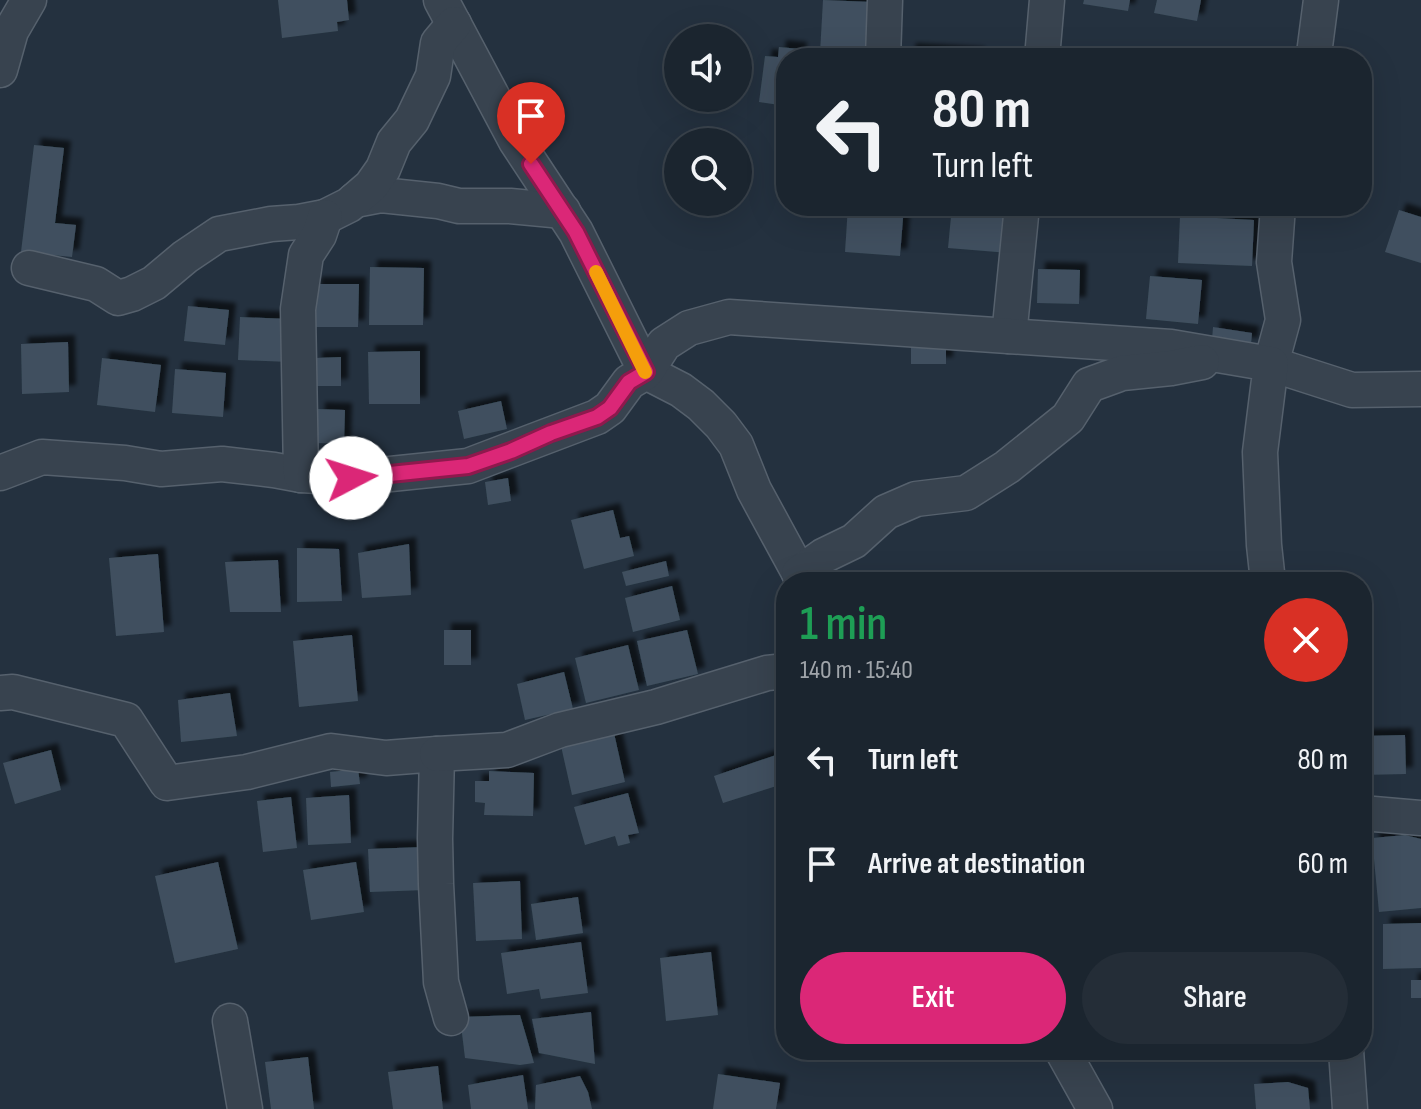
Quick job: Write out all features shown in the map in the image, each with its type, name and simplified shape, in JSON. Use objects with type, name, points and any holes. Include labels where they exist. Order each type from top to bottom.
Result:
[{"type":"street","points":[[0,70],[11,31],[29,0]]},
{"type":"street","points":[[883,48],[885,0]]},
{"type":"street","points":[[1043,48],[1047,0]]},
{"type":"street","points":[[1315,48],[1321,0]]},
{"type":"street","points":[[29,268],[96,284],[118,298],[154,283],[219,234],[325,217],[349,205],[371,186],[383,169],[394,142],[412,120],[433,76],[438,43],[448,12]]},
{"type":"street","points":[[448,12],[516,141],[576,232],[646,372],[681,390],[721,425],[736,445],[754,490],[799,572]]},
{"type":"street","points":[[355,200],[381,195],[459,206],[510,206],[563,211]]},
{"type":"street","points":[[1009,336],[1021,216]]},
{"type":"street","points":[[1267,572],[1260,452],[1271,364],[1283,320],[1274,262],[1277,216]]},
{"type":"street","points":[[301,475],[298,309],[306,255],[319,235],[325,217]]},
{"type":"street","points":[[0,473],[42,457],[161,469],[222,464],[301,475],[351,478],[468,466],[597,417],[610,408],[629,382],[646,372],[664,344],[689,328],[729,317],[1171,347],[1271,364],[1352,390],[1421,389]]},
{"type":"street","points":[[808,572],[823,556],[854,541],[886,512],[916,499],[966,493],[1007,467],[1068,418],[1089,385],[1122,373],[1171,368],[1227,357]]},
{"type":"street","points":[[0,693],[13,692],[126,720],[167,783],[247,772],[331,751],[386,758],[507,750],[560,730],[656,707],[776,672]]},
{"type":"street","points":[[437,754],[435,839],[441,982],[451,1018]]},
{"type":"street","points":[[1372,814],[1421,818]]},
{"type":"street","points":[[230,1021],[245,1109]]},
{"type":"street","points":[[1068,1060],[1095,1109]]},
{"type":"street","points":[[1347,1060],[1350,1109]]},
{"type":"building","points":[[278,0],[347,0],[349,20],[337,22],[338,31],[282,38]]},
{"type":"building","points":[[823,0],[873,2],[870,48],[820,48]]},
{"type":"building","points":[[1084,0],[1130,0],[1128,11],[1083,4]]},
{"type":"building","points":[[1157,0],[1201,0],[1197,21],[1154,13]]},
{"type":"building","points":[[765,56],[776,57],[776,105],[759,102]]},
{"type":"building","points":[[34,145],[64,148],[55,223],[76,225],[72,257],[21,252]]},
{"type":"building","points":[[1399,210],[1421,217],[1421,263],[1385,252]]},
{"type":"building","points":[[847,216],[903,216],[900,256],[845,252]]},
{"type":"building","points":[[951,216],[1013,216],[1009,253],[948,248]]},
{"type":"building","points":[[1180,216],[1254,220],[1252,266],[1178,263]]},
{"type":"building","points":[[370,267],[424,268],[423,325],[369,325]]},
{"type":"building","points":[[1038,269],[1080,270],[1079,304],[1037,303]]},
{"type":"building","points":[[1150,276],[1202,280],[1198,324],[1146,319]]},
{"type":"building","points":[[314,284],[359,284],[358,327],[314,327]]},
{"type":"building","points":[[188,306],[229,310],[225,345],[184,341]]},
{"type":"building","points":[[240,317],[291,319],[290,362],[238,360]]},
{"type":"building","points":[[1213,327],[1252,333],[1251,345],[1212,340]]},
{"type":"building","points":[[911,340],[946,340],[946,364],[911,364]]},
{"type":"building","points":[[68,342],[69,392],[22,394],[21,344]]},
{"type":"building","points":[[420,351],[420,404],[369,404],[368,352]]},
{"type":"building","points":[[341,357],[341,386],[315,386],[315,358]]},
{"type":"building","points":[[102,358],[161,365],[155,412],[97,405]]},
{"type":"building","points":[[175,369],[226,373],[223,417],[172,413]]},
{"type":"building","points":[[501,401],[507,429],[464,439],[458,411]]},
{"type":"building","points":[[318,409],[345,410],[344,444],[316,443]]},
{"type":"building","points":[[508,478],[511,501],[488,505],[485,482]]},
{"type":"building","points":[[613,510],[620,538],[629,536],[634,556],[584,569],[571,520]]},
{"type":"building","points":[[409,544],[411,595],[362,598],[358,553]]},
{"type":"building","points":[[297,548],[339,549],[342,601],[297,602]]},
{"type":"building","points":[[158,554],[164,632],[116,636],[109,558]]},
{"type":"building","points":[[278,560],[281,612],[230,612],[225,562]]},
{"type":"building","points":[[666,561],[669,576],[626,586],[622,572]]},
{"type":"building","points":[[672,586],[680,620],[633,632],[625,598]]},
{"type":"building","points":[[444,630],[471,630],[471,665],[444,665]]},
{"type":"building","points":[[687,630],[698,674],[647,686],[637,641]]},
{"type":"building","points":[[352,635],[358,701],[299,707],[293,641]]},
{"type":"building","points":[[628,645],[639,690],[586,703],[575,658]]},
{"type":"building","points":[[564,672],[573,709],[525,720],[517,684]]},
{"type":"building","points":[[230,693],[237,736],[181,742],[178,700]]},
{"type":"building","points":[[614,733],[625,782],[572,795],[561,746]]},
{"type":"building","points":[[1405,735],[1406,774],[1372,775],[1372,736]]},
{"type":"building","points":[[51,750],[61,790],[15,804],[3,763]]},
{"type":"building","points":[[776,755],[776,786],[723,803],[714,776]]},
{"type":"building","points":[[358,769],[360,784],[331,787],[330,772]]},
{"type":"building","points":[[489,771],[534,773],[533,816],[484,815],[485,803],[475,802],[475,781],[489,781]]},
{"type":"building","points":[[628,793],[639,833],[628,835],[630,843],[618,846],[615,836],[585,845],[574,807]]},
{"type":"building","points":[[349,795],[351,843],[308,845],[306,798]]},
{"type":"building","points":[[291,797],[297,848],[263,852],[257,801]]},
{"type":"building","points":[[1405,835],[1421,839],[1421,908],[1379,912],[1372,838]]},
{"type":"building","points":[[424,847],[426,890],[370,892],[368,849]]},
{"type":"building","points":[[218,862],[238,949],[175,963],[155,876]]},
{"type":"building","points":[[356,862],[364,912],[311,920],[303,870]]},
{"type":"building","points":[[520,881],[522,939],[476,941],[473,883]]},
{"type":"building","points":[[578,897],[583,933],[536,940],[531,904]]},
{"type":"building","points":[[1421,923],[1421,968],[1383,969],[1383,924]]},
{"type":"building","points":[[581,942],[588,993],[541,999],[539,989],[507,994],[501,953]]},
{"type":"building","points":[[711,952],[718,1015],[666,1021],[660,958]]},
{"type":"building","points":[[1411,980],[1421,980],[1421,998],[1411,998]]},
{"type":"building","points":[[591,1012],[595,1064],[539,1053],[532,1019]]},
{"type":"building","points":[[520,1015],[534,1063],[520,1065],[465,1058],[460,1017]]},
{"type":"building","points":[[308,1057],[314,1109],[271,1109],[265,1062]]},
{"type":"building","points":[[438,1066],[443,1109],[393,1109],[388,1072]]},
{"type":"building","points":[[718,1074],[780,1083],[776,1109],[713,1109]]},
{"type":"building","points":[[523,1075],[528,1109],[471,1109],[468,1085]]},
{"type":"building","points":[[580,1076],[592,1109],[535,1109],[536,1085]]},
{"type":"building","points":[[1288,1082],[1308,1088],[1310,1109],[1256,1109],[1254,1084]]},
{"type":"slow traffic","points":[[596,272],[645,372]]},
{"type":"route","points":[[351,478],[468,466],[511,451],[597,417],[610,408],[629,382],[646,372],[576,232],[531,164]]}]
